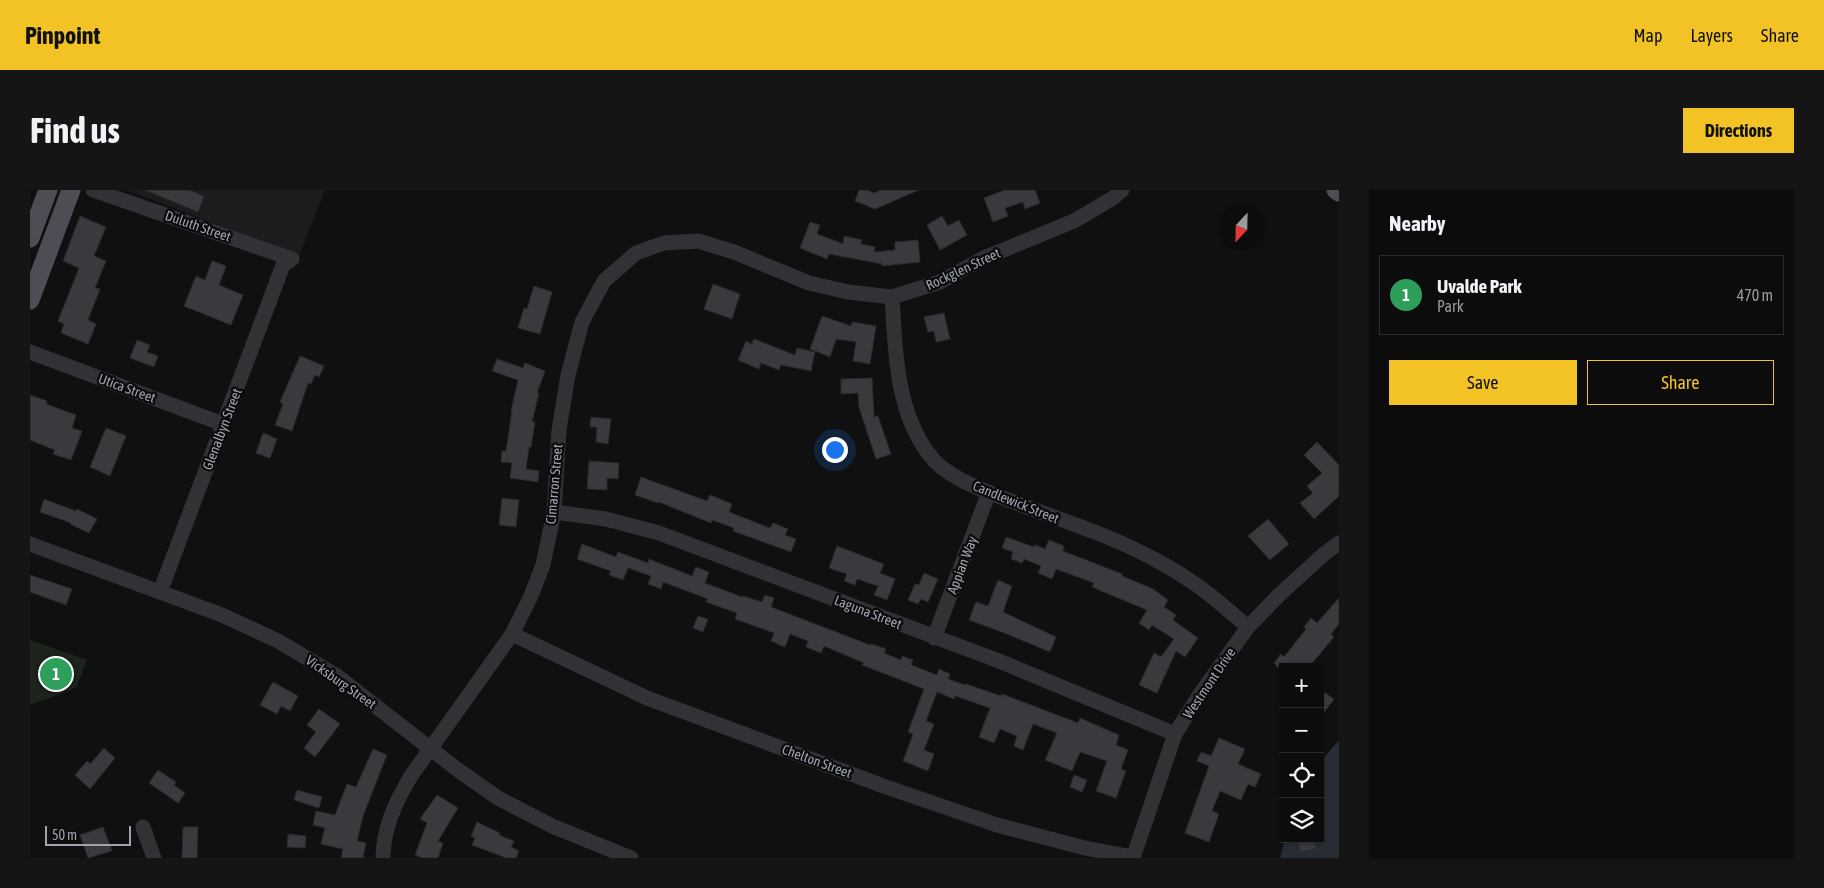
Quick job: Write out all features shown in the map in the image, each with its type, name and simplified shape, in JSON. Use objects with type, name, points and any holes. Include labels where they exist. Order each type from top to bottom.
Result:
[{"type":"main road","points":[[30,238],[48,190]]},
{"type":"main road","points":[[30,300],[72,190]]},
{"type":"street","name":"Duluth Street","points":[[93,190],[292,259],[283,265]]},
{"type":"street","name":"Rockglen Street","points":[[679,242],[698,241],[734,252],[809,283],[848,292],[892,297],[940,282],[984,258],[1074,221],[1113,198],[1122,190]]},
{"type":"street","name":"Cimarron Street","points":[[383,858],[383,849],[390,819],[399,795],[430,748],[512,634],[530,598],[543,564],[554,512],[559,430],[568,375],[582,322],[604,281],[636,253],[664,243],[679,242]]},
{"type":"street","name":"Glenalbyn Street","points":[[160,592],[283,265]]},
{"type":"street","name":"Candlewick Street","points":[[892,297],[895,347],[901,384],[912,425],[928,454],[952,475],[989,492],[1119,542],[1195,583],[1248,627]]},
{"type":"street","name":"Utica Street","points":[[30,352],[223,424]]},
{"type":"street","name":"Appian Way","points":[[934,638],[989,492]]},
{"type":"street","name":"Laguna Street","points":[[554,512],[606,519],[659,533],[999,661],[1175,734]]},
{"type":"street","name":"Westmont Drive","points":[[1133,857],[1175,734],[1200,694],[1248,627],[1339,543]]},
{"type":"street","name":"Vicksburg Street","points":[[30,544],[222,616],[278,641],[337,676],[498,798],[552,826],[631,858]]},
{"type":"street","name":"Chelton Street","points":[[512,634],[647,698],[886,787],[997,825],[1085,848],[1133,857]]},
{"type":"street","points":[[142,827],[154,858]]},
{"type":"shaded area","points":[[127,190],[325,190],[299,256]]},
{"type":"shaded area","points":[[30,640],[87,660],[76,688],[30,705]]},
{"type":"shaded area","points":[[1339,740],[1339,858],[1280,858],[1284,843],[1324,843],[1324,757]]},
{"type":"building","points":[[145,190],[189,190],[204,196],[198,212]]},
{"type":"building","points":[[859,190],[867,190],[874,193],[881,190],[919,190],[875,209],[855,201]]},
{"type":"building","points":[[1005,190],[1035,190],[1040,203],[1025,209],[1023,202],[1005,208],[1008,216],[993,222],[984,198]]},
{"type":"building","points":[[80,216],[106,227],[94,256],[106,261],[95,288],[100,289],[88,320],[96,324],[88,344],[61,333],[64,324],[58,321],[79,268],[63,261]]},
{"type":"building","points":[[942,216],[948,226],[959,220],[967,235],[940,250],[927,225]]},
{"type":"building","points":[[810,222],[820,225],[817,234],[843,244],[844,236],[862,240],[861,244],[875,247],[874,252],[895,250],[895,242],[918,240],[920,262],[882,266],[882,264],[829,254],[827,259],[800,248]]},
{"type":"building","points":[[212,261],[226,266],[219,285],[243,295],[231,325],[184,306],[196,276],[205,280]]},
{"type":"building","points":[[713,284],[740,294],[732,319],[704,309]]},
{"type":"building","points":[[534,286],[552,292],[540,334],[518,328],[524,308],[527,309]]},
{"type":"building","points":[[944,313],[950,339],[936,342],[934,331],[928,332],[924,317]]},
{"type":"building","points":[[822,316],[851,326],[852,322],[876,326],[870,364],[853,361],[856,342],[836,339],[830,357],[810,349]]},
{"type":"building","points":[[754,339],[795,355],[797,348],[815,352],[811,371],[781,365],[779,370],[761,363],[759,369],[738,360],[746,341],[752,344]]},
{"type":"building","points":[[137,340],[150,345],[147,352],[158,356],[154,367],[130,358]]},
{"type":"building","points":[[300,356],[324,366],[319,377],[315,375],[311,384],[308,383],[292,431],[275,425],[283,404],[280,402]]},
{"type":"building","points":[[497,359],[523,368],[525,363],[545,371],[537,393],[539,393],[532,422],[535,422],[526,469],[539,471],[538,482],[510,478],[512,463],[501,462],[502,451],[506,451],[511,411],[518,380],[492,371]]},
{"type":"building","points":[[872,378],[874,417],[878,416],[891,454],[876,459],[859,407],[858,393],[841,394],[841,379]]},
{"type":"building","points":[[30,395],[47,401],[46,404],[76,415],[72,428],[82,431],[71,460],[53,454],[55,450],[30,440]]},
{"type":"building","points":[[591,417],[611,419],[608,444],[596,442],[597,427],[590,427]]},
{"type":"building","points":[[106,428],[126,436],[110,476],[90,467]]},
{"type":"building","points":[[263,433],[277,439],[270,458],[256,453]]},
{"type":"building","points":[[1317,442],[1339,465],[1339,496],[1314,519],[1300,503],[1313,493],[1307,486],[1322,473],[1304,455]]},
{"type":"building","points":[[589,461],[619,463],[618,479],[607,478],[607,490],[587,489]]},
{"type":"building","points":[[641,477],[707,501],[710,495],[732,504],[729,512],[770,528],[773,523],[788,529],[785,535],[796,539],[791,552],[733,531],[734,528],[712,520],[711,523],[659,502],[635,495]]},
{"type":"building","points":[[502,498],[519,500],[516,527],[499,525]]},
{"type":"building","points":[[44,499],[76,511],[77,509],[97,519],[89,533],[71,523],[40,512]]},
{"type":"building","points":[[1268,519],[1289,544],[1270,560],[1248,536]]},
{"type":"building","points":[[1006,537],[1045,549],[1049,540],[1064,546],[1063,551],[1122,574],[1122,576],[1153,589],[1168,600],[1164,607],[1176,615],[1173,620],[1198,638],[1185,657],[1176,651],[1157,693],[1139,685],[1154,653],[1161,657],[1174,639],[1152,625],[1149,630],[1139,623],[1147,610],[1092,587],[1094,583],[1056,569],[1052,579],[1038,573],[1041,566],[1024,559],[1022,563],[1011,559],[1013,552],[1002,548]]},
{"type":"building","points":[[582,544],[616,557],[618,552],[648,563],[649,559],[692,576],[696,567],[709,572],[705,583],[742,597],[762,602],[765,595],[774,598],[771,607],[870,645],[886,649],[884,653],[901,660],[902,656],[913,660],[911,665],[937,675],[939,669],[950,674],[948,679],[1001,696],[1002,694],[1078,723],[1080,718],[1119,735],[1116,745],[1128,750],[1121,769],[1126,771],[1116,798],[1096,791],[1107,761],[1080,752],[1072,771],[1045,760],[1057,733],[1033,724],[1023,750],[1014,746],[1017,736],[1000,729],[994,743],[979,737],[990,708],[955,696],[954,699],[937,692],[926,721],[934,724],[924,750],[934,754],[928,771],[903,761],[913,734],[908,732],[924,689],[862,665],[864,663],[824,646],[821,653],[806,647],[808,641],[790,634],[785,647],[771,641],[774,633],[735,619],[737,613],[706,602],[708,599],[663,582],[661,589],[648,584],[651,576],[628,568],[623,580],[609,575],[611,571],[577,559]]},
{"type":"building","points":[[837,546],[884,564],[880,573],[895,579],[887,600],[874,595],[878,586],[857,579],[855,585],[844,581],[847,574],[829,568]]},
{"type":"building","points":[[924,573],[938,579],[928,602],[921,599],[918,604],[908,600],[915,584],[919,585]]},
{"type":"building","points":[[30,575],[72,589],[66,605],[30,592]]},
{"type":"building","points":[[998,580],[1012,586],[1003,612],[1056,637],[1050,652],[969,620],[976,602],[988,606]]},
{"type":"building","points":[[1339,598],[1339,624],[1331,634],[1334,637],[1312,663],[1279,663],[1279,667],[1276,667],[1274,663],[1281,654],[1284,657],[1306,629],[1304,627],[1311,618],[1317,623]]},
{"type":"building","points":[[698,616],[708,619],[703,632],[693,628]]},
{"type":"building","points":[[273,682],[298,696],[290,711],[281,706],[277,714],[260,705]]},
{"type":"building","points":[[1324,692],[1334,699],[1324,713]]},
{"type":"building","points":[[319,709],[340,724],[315,757],[304,748],[316,732],[307,725]]},
{"type":"building","points":[[1219,738],[1245,749],[1238,764],[1261,774],[1255,787],[1248,784],[1241,800],[1220,791],[1212,811],[1219,814],[1209,842],[1185,833],[1209,766],[1197,761],[1201,752],[1211,756]]},
{"type":"building","points":[[104,748],[115,758],[90,789],[75,775],[87,761],[90,764]]},
{"type":"building","points":[[373,749],[387,755],[363,816],[357,841],[366,843],[363,858],[341,858],[343,849],[321,844],[325,828],[313,825],[316,811],[335,815],[347,784],[356,787]]},
{"type":"building","points":[[158,770],[176,782],[174,785],[185,793],[178,803],[149,783]]},
{"type":"building","points":[[1074,775],[1087,780],[1082,792],[1070,787]]},
{"type":"building","points":[[297,790],[322,797],[319,808],[294,800]]},
{"type":"building","points":[[437,795],[458,808],[438,841],[443,843],[438,858],[422,858],[415,855],[427,823],[420,819]]},
{"type":"building","points":[[477,822],[500,833],[499,835],[514,841],[511,847],[519,851],[516,858],[506,858],[472,845],[475,838],[471,836]]},
{"type":"building","points":[[103,827],[112,851],[88,858],[80,835]]},
{"type":"building","points":[[183,827],[198,827],[197,858],[182,858]]},
{"type":"building","points":[[288,834],[306,836],[305,848],[287,847]]},
{"type":"building","points":[[1299,843],[1316,843],[1317,849],[1300,852]]},
{"type":"place","name":"Uvalde Park","points":[[56,674]]}]
